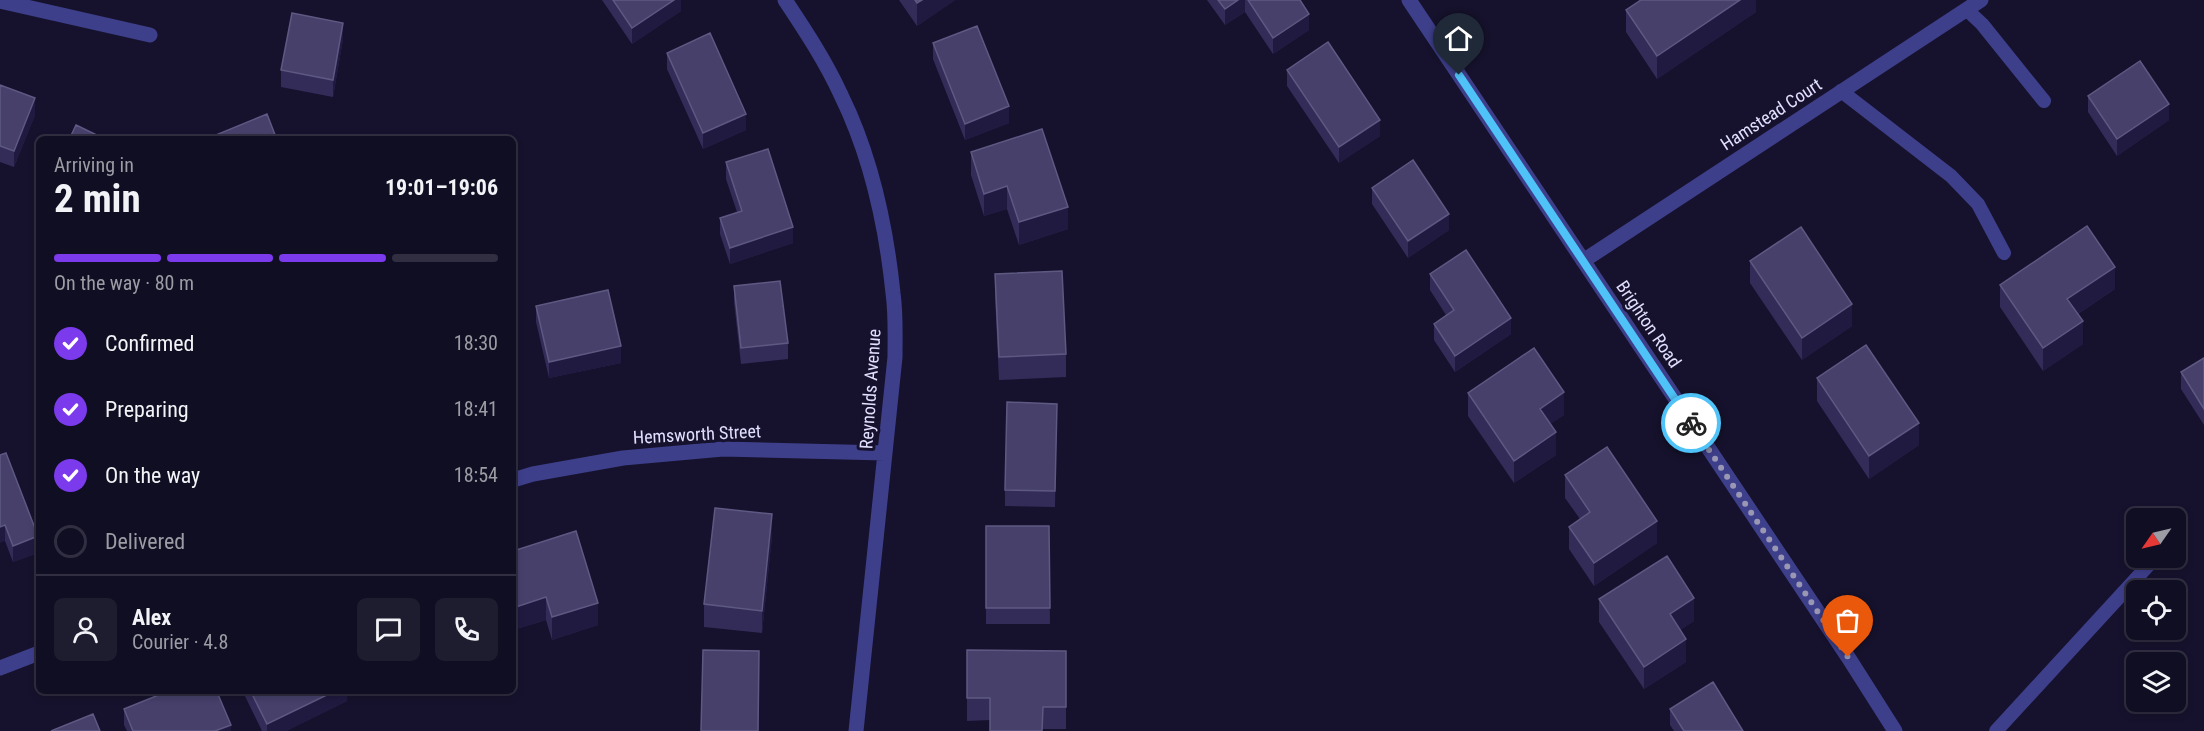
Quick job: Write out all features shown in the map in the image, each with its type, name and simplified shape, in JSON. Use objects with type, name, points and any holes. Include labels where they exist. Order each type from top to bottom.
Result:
[{"type":"street","name":"Reynolds Avenue","points":[[785,0],[807,33],[841,95],[866,156],[882,220],[894,295],[895,357],[856,731]]},
{"type":"street","name":"Brighton Road","points":[[1409,0],[1842,647],[1895,731]]},
{"type":"street","name":"Hamstead Court","points":[[1583,261],[1981,0]]},
{"type":"street","points":[[0,1],[150,35]]},
{"type":"street","name":"Hemsworth Street","points":[[516,479],[623,458],[723,449],[885,453]]},
{"type":"street","points":[[0,668],[36,654]]},
{"type":"lane","points":[[1967,10],[1982,24],[2044,101]]},
{"type":"lane","points":[[1841,92],[1951,176],[1978,204],[2004,253]]},
{"type":"lane","points":[[1996,731],[2146,568]]},
{"type":"building","points":[[613,0],[674,0],[632,28]]},
{"type":"building","points":[[1218,0],[1238,0],[1225,9]]},
{"type":"building","points":[[1248,0],[1300,0],[1309,14],[1273,38]]},
{"type":"building","points":[[1641,0],[1740,0],[1657,56],[1626,10]]},
{"type":"building","points":[[292,13],[343,23],[333,80],[281,70]]},
{"type":"building","points":[[977,26],[1009,106],[965,124],[933,43]]},
{"type":"building","points":[[710,33],[746,114],[703,133],[667,53]]},
{"type":"building","points":[[1328,42],[1380,120],[1339,147],[1287,70]]},
{"type":"building","points":[[2140,61],[2169,104],[2117,139],[2088,96]]},
{"type":"building","points":[[0,85],[35,98],[14,151],[0,146]]},
{"type":"building","points":[[267,114],[275,136],[214,136]]},
{"type":"building","points":[[76,125],[99,136],[71,136]]},
{"type":"building","points":[[1042,129],[1068,207],[1019,222],[1007,186],[984,194],[971,152]]},
{"type":"building","points":[[768,149],[793,227],[730,248],[720,218],[742,211],[726,162]]},
{"type":"building","points":[[1413,160],[1449,214],[1408,241],[1372,188]]},
{"type":"building","points":[[2087,226],[2115,267],[2067,299],[2083,321],[2043,348],[2000,285]]},
{"type":"building","points":[[1801,227],[1852,304],[1802,338],[1750,261]]},
{"type":"building","points":[[1466,250],[1511,318],[1455,356],[1434,324],[1454,310],[1430,274]]},
{"type":"building","points":[[1062,271],[1066,354],[999,357],[995,274]]},
{"type":"building","points":[[780,281],[788,343],[741,348],[734,286]]},
{"type":"building","points":[[608,290],[621,346],[549,362],[536,306]]},
{"type":"building","points":[[1866,345],[1919,423],[1869,456],[1817,378]]},
{"type":"building","points":[[1534,348],[1564,392],[1540,409],[1556,432],[1514,461],[1468,393]]},
{"type":"building","points":[[2204,358],[2204,409],[2181,372]]},
{"type":"building","points":[[1007,402],[1057,404],[1055,491],[1005,490]]},
{"type":"building","points":[[1607,447],[1657,521],[1594,563],[1569,527],[1590,512],[1565,475]]},
{"type":"building","points":[[6,453],[36,531],[36,537],[13,546],[5,525],[0,527],[0,455]]},
{"type":"building","points":[[715,508],[772,514],[762,611],[704,604]]},
{"type":"building","points":[[986,526],[1049,526],[1050,608],[986,608]]},
{"type":"building","points":[[576,531],[598,603],[552,617],[546,597],[516,607],[516,550]]},
{"type":"building","points":[[1667,556],[1694,598],[1670,614],[1686,639],[1644,667],[1599,599]]},
{"type":"building","points":[[703,650],[759,651],[758,731],[701,731]]},
{"type":"building","points":[[967,650],[1066,651],[1066,707],[1043,707],[1042,731],[990,731],[990,698],[967,698]]},
{"type":"building","points":[[1713,682],[1743,731],[1684,731],[1670,709]]},
{"type":"building","points":[[161,694],[218,694],[231,725],[215,731],[133,731],[124,709]]},
{"type":"building","points":[[252,694],[329,694],[267,724]]},
{"type":"building","points":[[93,714],[100,731],[51,731]]},
{"type":"way so far","points":[[1691,423],[1848,657]]},
{"type":"route","points":[[1459,75],[1691,423]]}]
